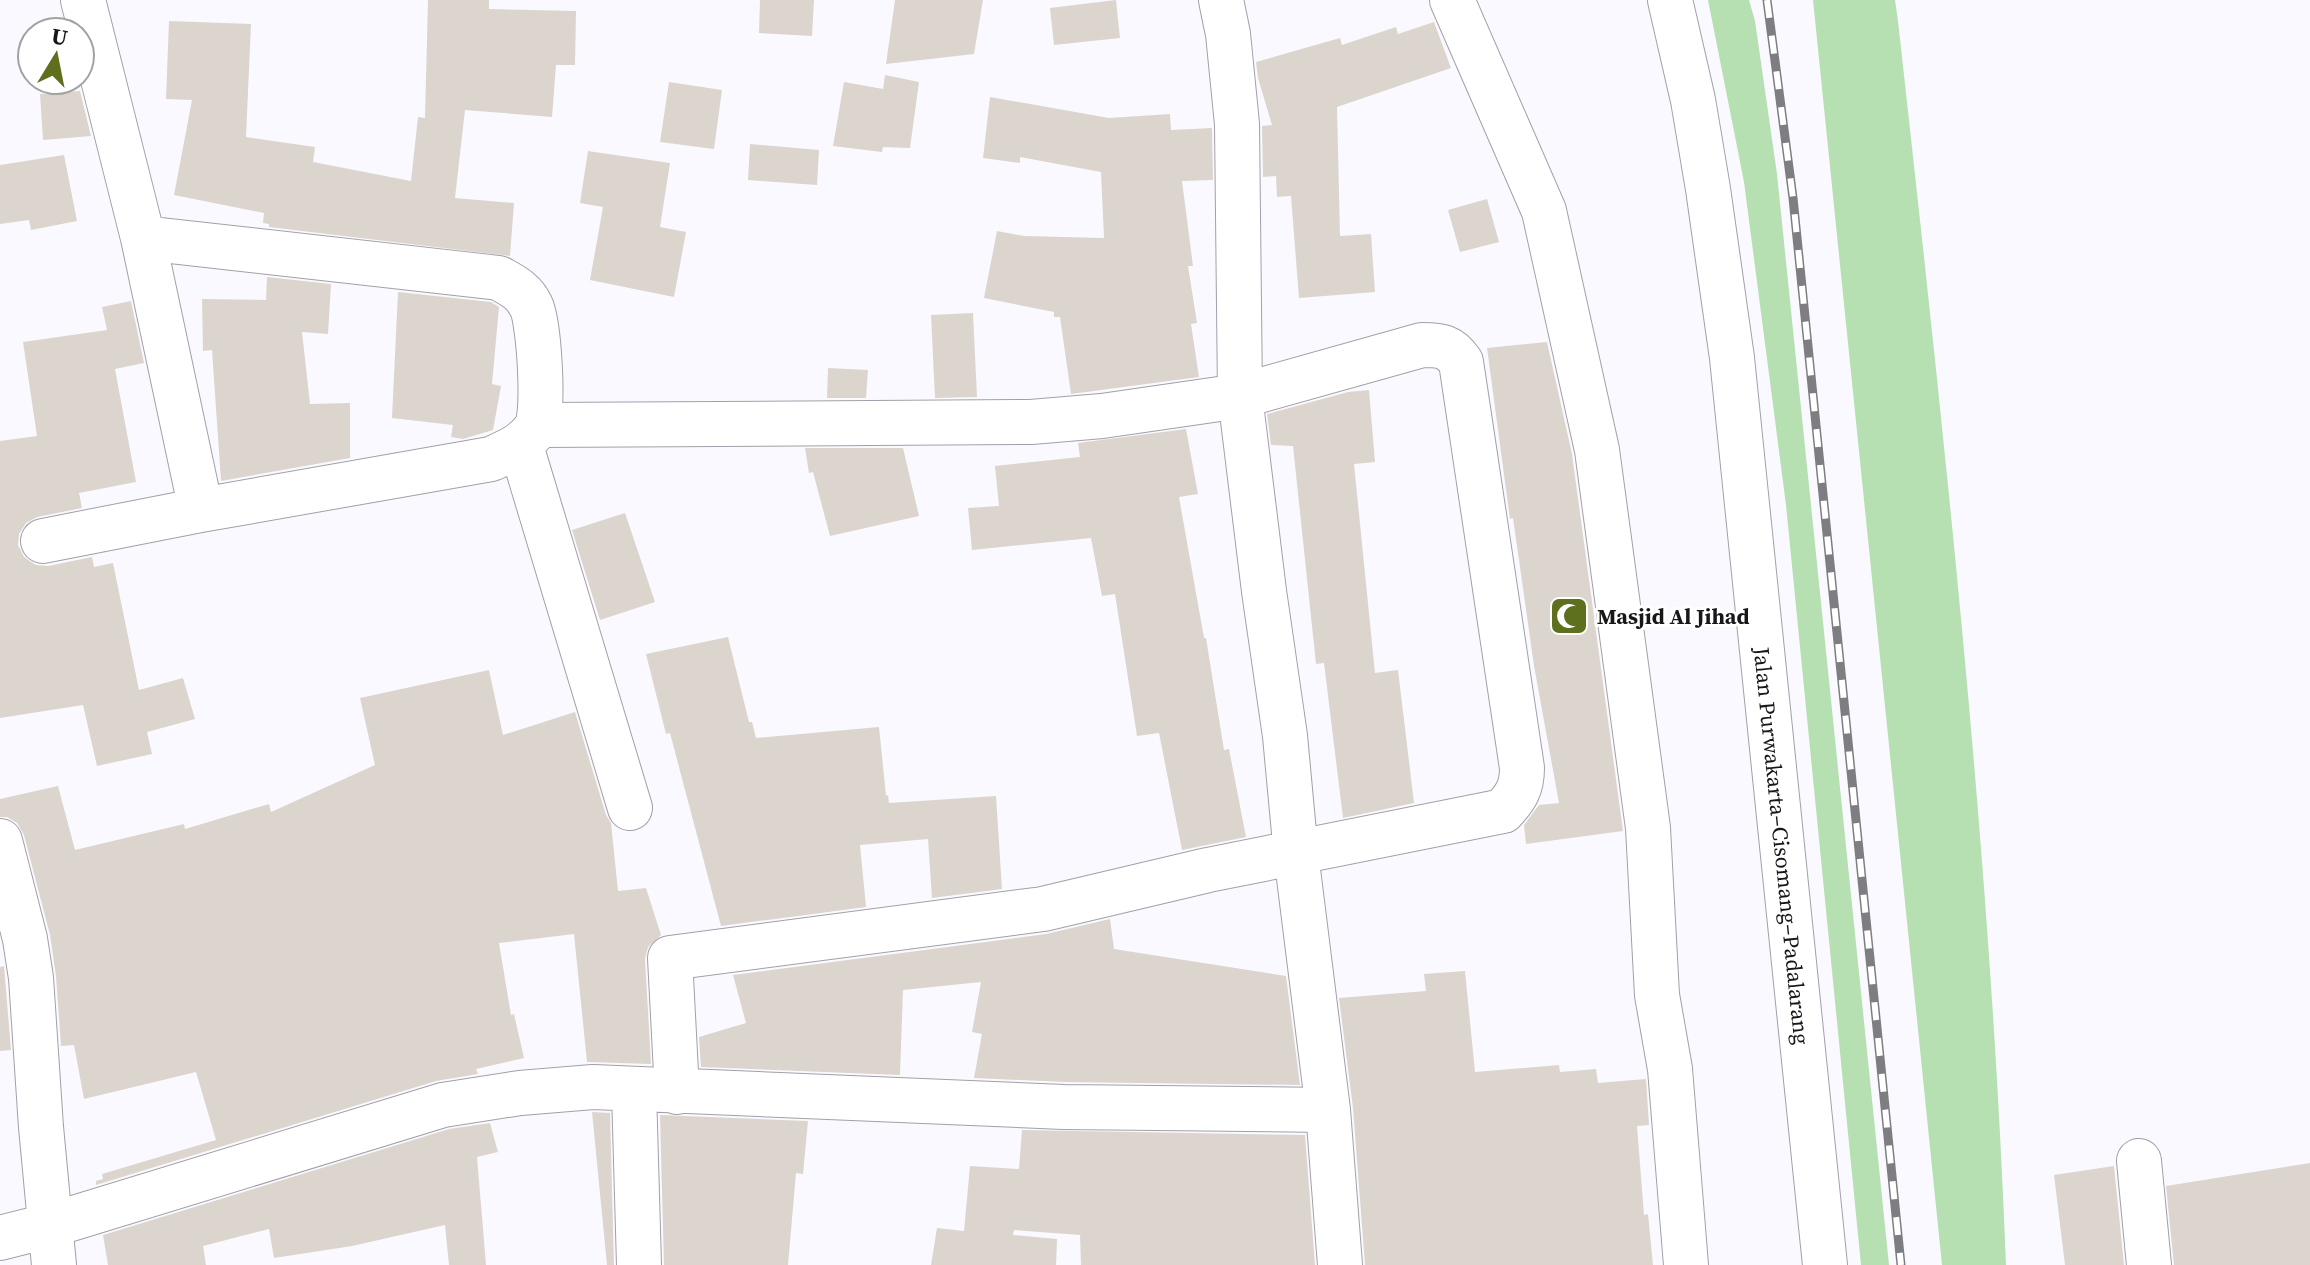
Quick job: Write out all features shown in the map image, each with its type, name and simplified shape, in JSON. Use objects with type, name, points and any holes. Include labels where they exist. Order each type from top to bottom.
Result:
[{"type":"main road","points":[[83,0],[143,238],[201,510]]},
{"type":"main road","points":[[1221,0],[1228,34],[1237,124],[1240,396],[1285,736],[1296,854],[1328,1110],[1340,1265]]},
{"type":"main road","points":[[1452,0],[1544,211],[1597,450],[1648,828],[1657,995],[1670,1069],[1686,1265]]},
{"type":"main road","name":"Jalan Purwakarta–Cisomang–Padalarang","points":[[1670,0],[1693,100],[1732,358],[1825,1265]]},
{"type":"main road","points":[[143,238],[499,278],[521,290],[532,308],[542,393],[530,436],[630,808]]},
{"type":"main road","points":[[43,541],[491,459],[530,436],[1031,422],[1149,411],[1240,396],[1422,345],[1441,345],[1453,350],[1461,362],[1522,768],[1518,795],[1503,811],[1208,870],[1043,909],[670,958],[677,1092]]},
{"type":"main road","points":[[0,841],[25,939],[31,978],[53,1245]]},
{"type":"main road","points":[[0,1238],[53,1245],[443,1105],[520,1093],[593,1087],[1064,1107],[1328,1110]]},
{"type":"main road","points":[[634,1091],[639,1265]]},
{"type":"main road","points":[[2139,1161],[2149,1265]]},
{"type":"green space","points":[[1708,0],[1749,0],[1755,21],[1777,174],[1889,1265],[1861,1265],[1786,505],[1744,182]]},
{"type":"green space","points":[[1813,0],[1895,0],[1948,487],[1977,798],[1999,1109],[2006,1265],[1942,1265]]},
{"type":"building","points":[[428,0],[489,0],[489,9],[576,11],[575,65],[556,65],[552,117],[465,110],[455,198],[514,203],[510,256],[269,227],[269,224],[263,223],[264,213],[174,195],[192,100],[166,99],[169,21],[251,24],[246,137],[315,147],[313,162],[411,181],[418,117],[425,118]]},
{"type":"building","points":[[760,0],[814,0],[812,36],[759,33]]},
{"type":"building","points":[[895,0],[983,0],[974,54],[886,64]]},
{"type":"building","points":[[1116,0],[1120,38],[1054,45],[1050,8]]},
{"type":"building","points":[[1434,22],[1451,68],[1337,107],[1340,236],[1371,234],[1375,292],[1299,298],[1291,196],[1277,197],[1276,176],[1263,177],[1262,126],[1272,125],[1256,62],[1340,38],[1342,45],[1396,27],[1398,34]]},
{"type":"building","points":[[885,75],[919,82],[910,148],[883,147],[882,152],[833,146],[844,82],[883,89]]},
{"type":"building","points":[[669,82],[722,90],[714,149],[660,142]]},
{"type":"building","points":[[40,96],[81,96],[91,136],[43,140]]},
{"type":"building","points":[[990,97],[1109,118],[1170,114],[1171,130],[1212,128],[1213,180],[1182,181],[1193,266],[1188,266],[1197,323],[1191,324],[1199,377],[1071,394],[1060,317],[1054,317],[1054,312],[984,298],[997,231],[1024,236],[1104,238],[1101,172],[1020,157],[1020,163],[983,158]]},
{"type":"building","points":[[750,144],[819,150],[817,185],[748,180]]},
{"type":"building","points":[[588,151],[670,163],[660,227],[686,232],[674,297],[590,280],[603,207],[580,203]]},
{"type":"building","points":[[64,155],[77,221],[31,230],[29,220],[0,224],[0,165]]},
{"type":"building","points":[[1487,199],[1499,242],[1460,252],[1448,210]]},
{"type":"building","points":[[267,277],[331,284],[328,334],[302,332],[310,404],[350,403],[350,458],[221,481],[212,350],[203,351],[202,299],[266,300]]},
{"type":"building","points":[[398,292],[491,302],[499,307],[492,384],[501,386],[493,430],[463,439],[451,437],[453,425],[392,418]]},
{"type":"building","points":[[131,301],[144,363],[115,369],[136,482],[79,493],[82,508],[37,517],[26,523],[19,534],[18,545],[24,557],[36,565],[48,566],[92,557],[94,567],[113,563],[139,690],[183,678],[195,719],[147,732],[152,754],[97,766],[83,705],[0,718],[0,441],[37,436],[23,342],[107,330],[102,307]]},
{"type":"building","points":[[973,313],[977,397],[935,398],[931,315]]},
{"type":"building","points":[[1547,342],[1572,454],[1623,831],[1526,844],[1524,825],[1539,805],[1559,803],[1534,666],[1513,518],[1510,519],[1487,348]]},
{"type":"building","points":[[828,368],[868,370],[866,398],[827,398]]},
{"type":"building","points":[[1369,390],[1375,462],[1354,464],[1375,673],[1398,670],[1414,803],[1343,818],[1324,663],[1316,664],[1293,446],[1271,445],[1267,414],[1348,392]]},
{"type":"building","points":[[1186,429],[1198,494],[1179,497],[1224,750],[1229,749],[1246,837],[1182,850],[1159,733],[1137,736],[1115,594],[1102,596],[1091,538],[972,550],[968,508],[999,506],[995,466],[1080,457],[1078,443]]},
{"type":"building","points":[[805,448],[903,448],[919,516],[830,536],[813,472],[809,473]]},
{"type":"building","points":[[625,513],[655,602],[600,620],[572,530]]},
{"type":"building","points":[[728,637],[749,722],[752,722],[756,738],[879,727],[889,803],[996,796],[1002,889],[932,898],[928,839],[860,845],[866,907],[721,926],[646,654]]},
{"type":"building","points":[[489,670],[503,735],[575,712],[611,823],[618,891],[646,888],[661,935],[648,947],[645,959],[651,1064],[587,1062],[574,934],[499,943],[511,1015],[514,1014],[524,1058],[476,1069],[478,1074],[436,1081],[96,1185],[96,1181],[103,1179],[102,1174],[216,1140],[196,1072],[84,1099],[74,1045],[61,1046],[50,935],[24,835],[17,823],[0,817],[0,799],[58,786],[75,850],[184,824],[185,829],[269,804],[271,812],[375,765],[360,698]]},
{"type":"building","points":[[1110,919],[1114,949],[1286,976],[1300,1085],[974,1078],[982,1034],[972,1032],[981,982],[903,990],[900,1075],[701,1067],[699,1037],[746,1023],[733,975],[1046,934]]},
{"type":"building","points":[[4,966],[11,1050],[0,1051],[0,967]]},
{"type":"building","points":[[1465,971],[1475,1072],[1559,1065],[1560,1072],[1596,1069],[1598,1083],[1646,1079],[1649,1125],[1637,1126],[1644,1215],[1648,1214],[1653,1265],[1365,1265],[1353,1108],[1339,998],[1426,991],[1424,974]]},
{"type":"building","points":[[592,1112],[610,1113],[614,1265],[607,1265]]},
{"type":"building","points":[[660,1115],[808,1121],[803,1174],[796,1173],[788,1265],[664,1265]]},
{"type":"building","points":[[490,1123],[498,1152],[477,1157],[486,1265],[449,1265],[445,1225],[352,1246],[274,1258],[269,1229],[203,1246],[206,1265],[108,1265],[103,1235],[449,1129]]},
{"type":"building","points":[[1022,1130],[1305,1135],[1315,1265],[1081,1265],[1080,1235],[1014,1230],[1013,1235],[1057,1239],[1056,1265],[931,1265],[937,1228],[964,1231],[970,1166],[1019,1169]]},
{"type":"building","points":[[2310,1163],[2310,1265],[2174,1265],[2166,1186]]},
{"type":"building","points":[[2114,1166],[2124,1265],[2065,1265],[2054,1175]]},
{"type":"railway","points":[[1767,0],[1793,198],[1901,1265]]},
{"type":"place","name":"Masjid Al Jihad","points":[[1569,616]]}]
